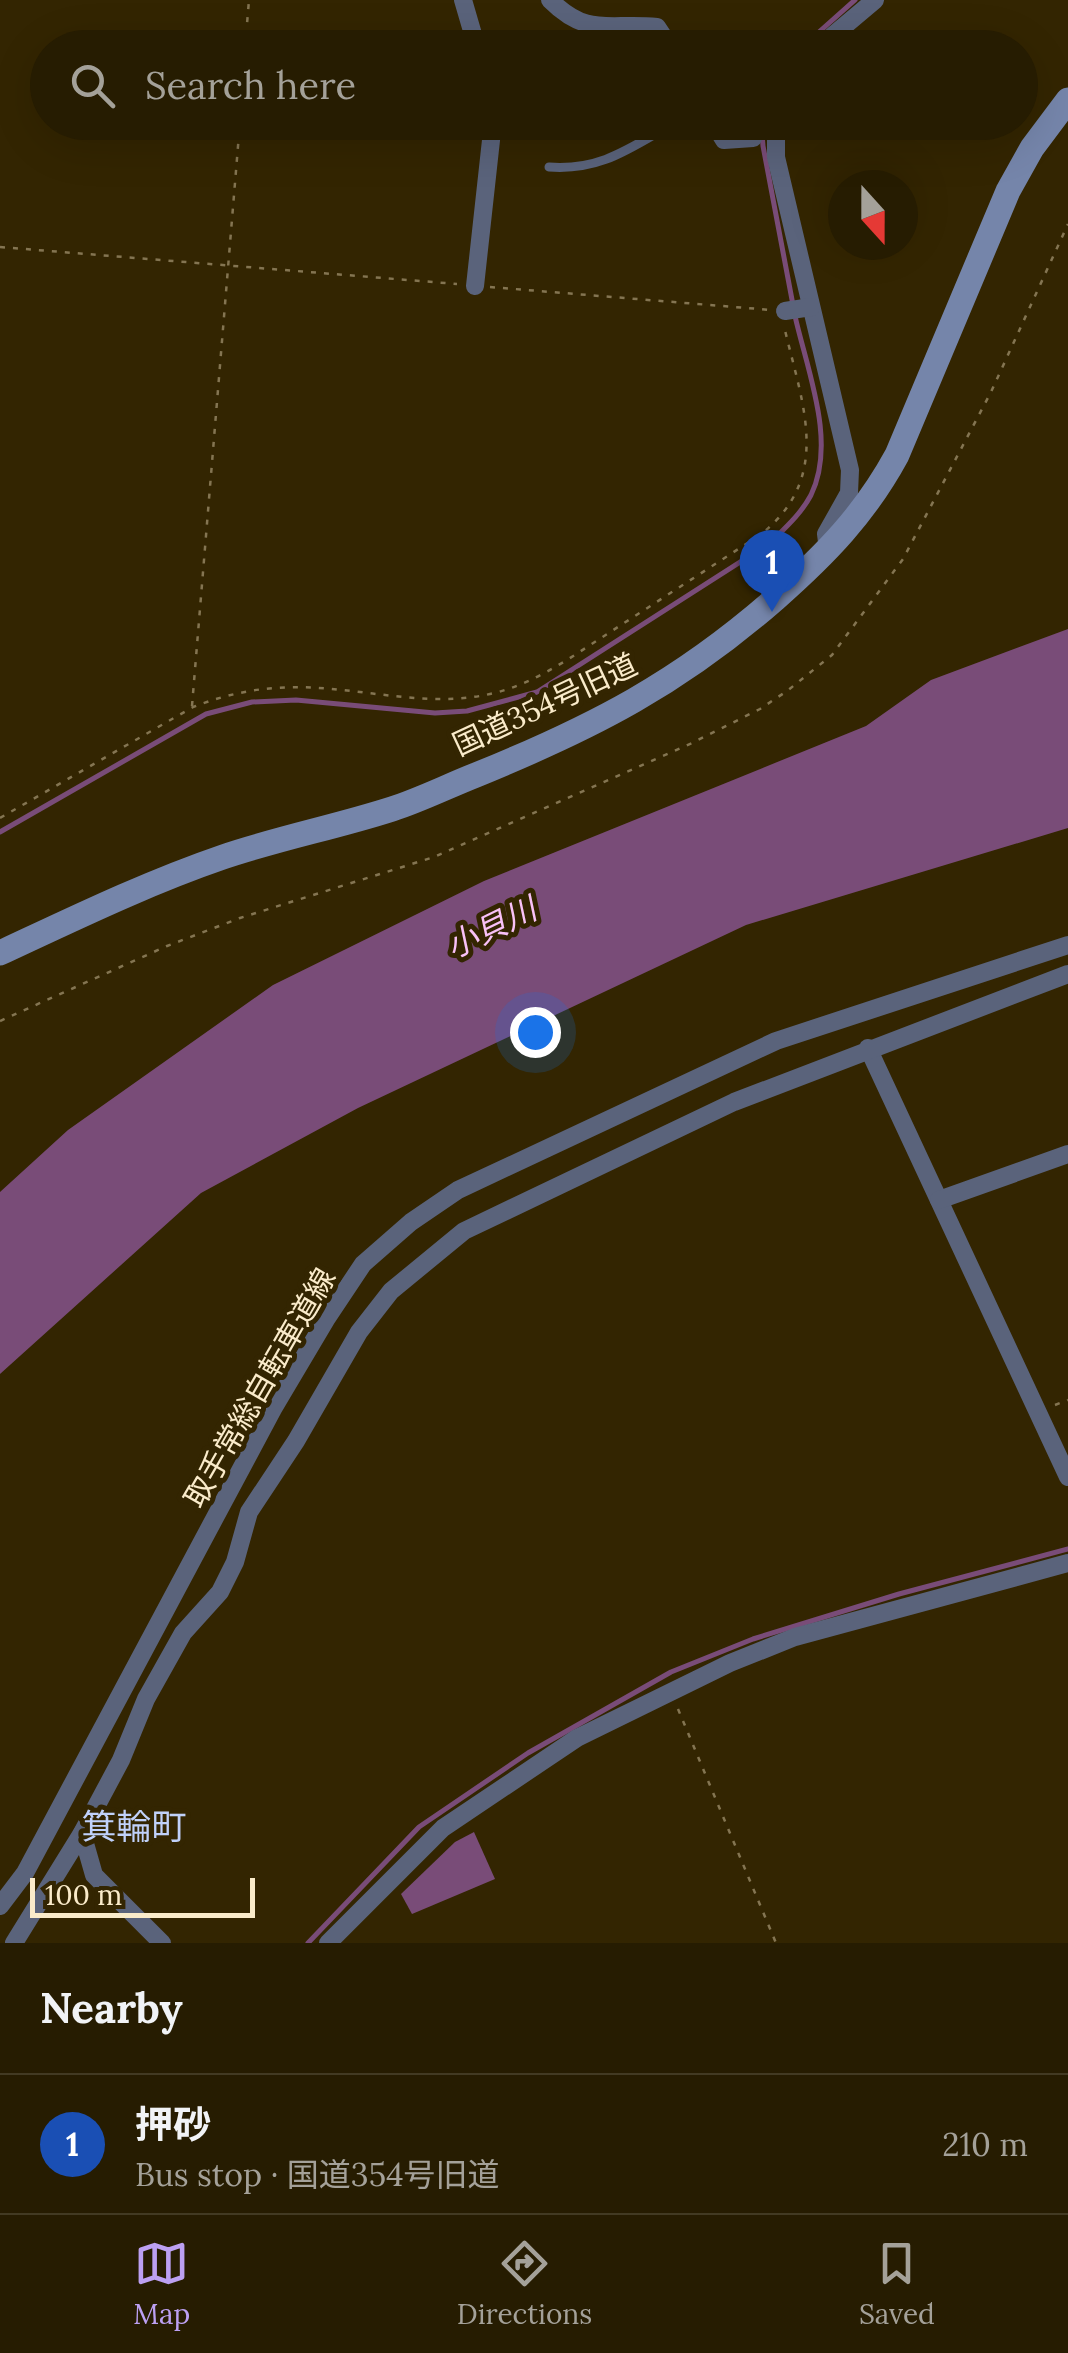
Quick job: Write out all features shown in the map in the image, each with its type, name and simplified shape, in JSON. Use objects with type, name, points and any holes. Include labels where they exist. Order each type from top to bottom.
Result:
[{"type":"street","points":[[463,0],[472,30]]},
{"type":"street","points":[[550,0],[569,18],[589,25],[658,30]]},
{"type":"street","points":[[840,30],[876,0]]},
{"type":"street","name":"国道354号旧道","points":[[0,953],[159,881],[223,857],[396,808],[547,746],[606,718],[700,661],[743,627],[859,517],[897,455],[1008,191],[1032,148],[1068,100]]},
{"type":"street","points":[[475,286],[491,140]]},
{"type":"street","points":[[770,140],[776,157],[794,309],[850,470],[849,493],[826,534],[828,550]]},
{"type":"street","name":"取手常総自転車道線","points":[[0,1906],[24,1873],[273,1410],[326,1318],[363,1264],[411,1222],[458,1190],[776,1041],[1068,944]]},
{"type":"street","points":[[14,1943],[122,1760],[146,1699],[183,1633],[220,1592],[235,1562],[249,1512],[296,1441],[359,1332],[391,1290],[464,1231],[734,1102],[1068,974]]},
{"type":"street","points":[[868,1048],[1068,1477]]},
{"type":"street","points":[[939,1200],[1068,1154]]},
{"type":"street","points":[[328,1943],[443,1828],[577,1738],[670,1690],[795,1638],[1068,1562]]},
{"type":"street","points":[[82,1833],[94,1875],[162,1943]]},
{"type":"lane","points":[[549,166],[595,166],[643,140]]},
{"type":"path","points":[[246,30],[249,0]]},
{"type":"path","points":[[192,707],[239,140]]},
{"type":"path","points":[[0,247],[794,309],[808,433],[803,480],[780,519],[538,678],[514,688],[462,698],[278,687],[218,697],[192,707],[0,818]]},
{"type":"path","points":[[670,1690],[776,1943]]},
{"type":"water","name":"小貝川","points":[[1068,629],[1068,828],[746,925],[358,1108],[201,1193],[0,1374],[0,1192],[68,1130],[273,985],[484,881],[866,726],[931,680]]},
{"type":"water","points":[[474,1832],[495,1879],[412,1914],[401,1894],[455,1842]]},
{"type":"waterway","points":[[821,30],[855,0]]},
{"type":"waterway","points":[[762,140],[793,305]]},
{"type":"waterway","points":[[0,832],[206,714],[252,702],[296,700],[435,713],[467,711],[537,692],[770,543],[798,515],[811,495],[821,452],[817,406],[795,316]]},
{"type":"waterway","points":[[308,1943],[419,1827],[528,1753],[671,1672],[753,1639],[899,1594],[1068,1549]]},
{"type":"place","name":"押砂","points":[[772,612]]},
{"type":"district","name":"箕輪町","points":[[134,1827]]}]
